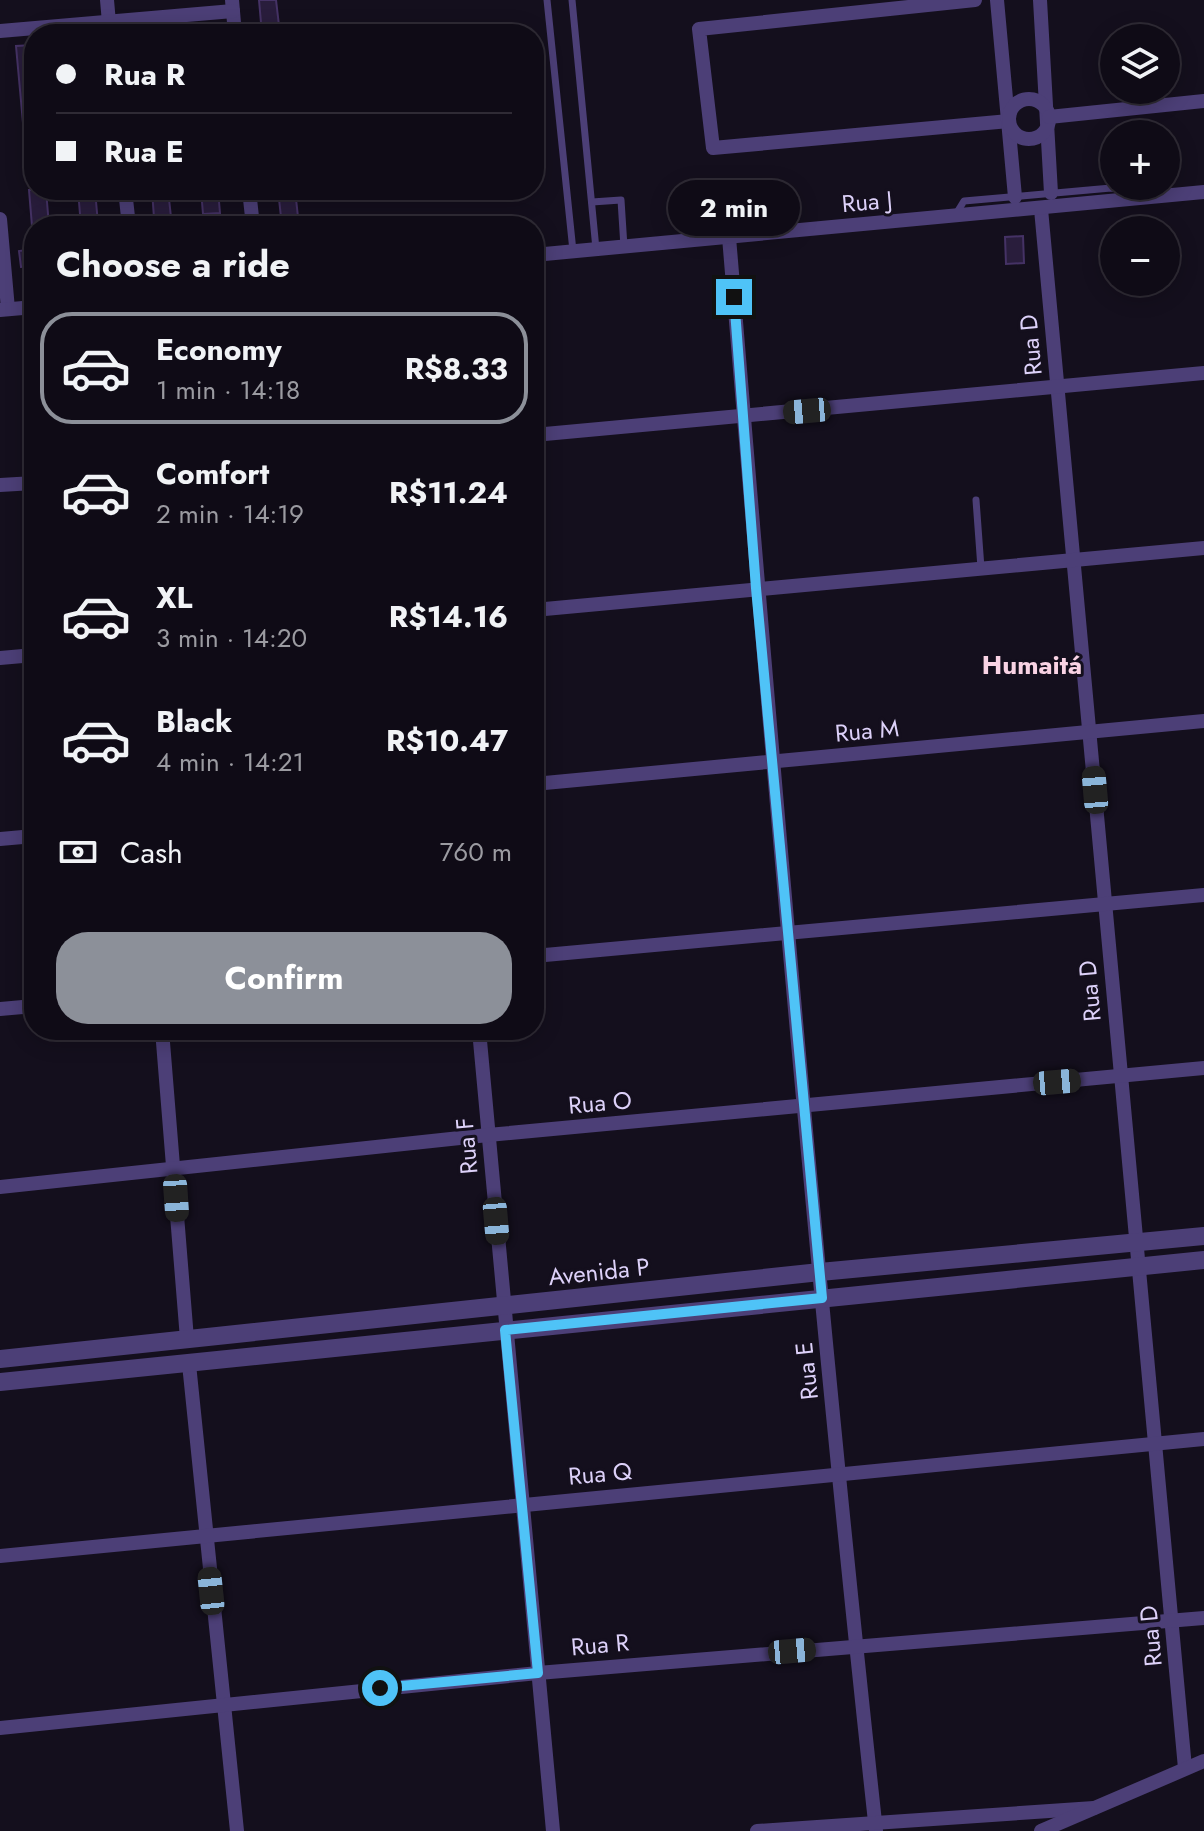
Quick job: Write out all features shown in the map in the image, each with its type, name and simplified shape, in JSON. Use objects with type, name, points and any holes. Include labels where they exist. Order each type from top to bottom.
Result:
[{"type":"street","points":[[107,0],[110,24]]},
{"type":"street","points":[[975,0],[699,29],[713,148],[1009,121]]},
{"type":"street","points":[[997,0],[1015,197]]},
{"type":"street","points":[[1040,0],[1051,193]]},
{"type":"street","points":[[132,24],[232,6]]},
{"type":"street","points":[[0,31],[24,30]]},
{"type":"street","points":[[1031,99],[1043,105],[1049,117],[1046,129],[1031,139],[1019,136],[1009,121],[1012,108],[1031,99]]},
{"type":"street","points":[[1049,117],[1204,101]]},
{"type":"street","name":"Rua J","points":[[1180,194],[1204,192]]},
{"type":"street","name":"Rua J","points":[[544,254],[1116,200]]},
{"type":"street","name":"Rua D","points":[[1041,209],[1185,1768]]},
{"type":"street","points":[[0,219],[4,310],[24,308]]},
{"type":"street","name":"Rua E","points":[[729,237],[772,762],[855,1645],[876,1826]]},
{"type":"street","points":[[544,434],[1204,373]]},
{"type":"street","points":[[0,485],[24,484]]},
{"type":"street","points":[[544,609],[1204,548]]},
{"type":"street","points":[[0,658],[24,656]]},
{"type":"street","name":"Rua M","points":[[544,783],[1204,721]]},
{"type":"street","points":[[0,839],[24,837]]},
{"type":"street","points":[[544,955],[1204,895]]},
{"type":"street","points":[[0,1009],[24,1007]]},
{"type":"street","points":[[163,1040],[187,1339]]},
{"type":"street","name":"Rua F","points":[[480,1040],[553,1831]]},
{"type":"street","name":"Rua O","points":[[0,1187],[488,1135],[1204,1068]]},
{"type":"street","name":"Avenida P","points":[[0,1359],[820,1272],[1204,1236]]},
{"type":"street","name":"Avenida P","points":[[0,1382],[1204,1260]]},
{"type":"street","points":[[189,1364],[237,1831]]},
{"type":"street","name":"Rua Q","points":[[0,1556],[1204,1439]]},
{"type":"street","name":"Rua R","points":[[0,1728],[538,1673],[1204,1618]]},
{"type":"street","points":[[1041,1831],[1204,1761]]},
{"type":"street","points":[[757,1831],[876,1826],[1094,1808]]},
{"type":"lane","points":[[547,0],[573,251]]},
{"type":"lane","points":[[572,0],[596,249]]},
{"type":"lane","points":[[956,216],[958,206],[964,201],[1100,189]]},
{"type":"lane","points":[[592,202],[621,200],[624,247]]},
{"type":"lane","points":[[976,500],[981,568]]},
{"type":"building","points":[[259,0],[276,0],[279,24],[261,24]]},
{"type":"building","points":[[16,46],[24,46],[24,134]]},
{"type":"building","points":[[30,200],[47,200],[48,216],[31,216]]},
{"type":"building","points":[[79,200],[96,200],[97,216],[80,216]]},
{"type":"building","points":[[153,200],[169,200],[171,216],[154,216]]},
{"type":"building","points":[[202,200],[219,200],[220,213],[203,214]]},
{"type":"building","points":[[279,200],[296,200],[298,216],[281,216]]},
{"type":"building","points":[[1023,236],[1024,263],[1006,264],[1005,237]]},
{"type":"building","points":[[24,250],[24,267],[21,267],[19,251]]},
{"type":"district","name":"Humaitá","points":[[1032,665]]},
{"type":"route","points":[[380,1688],[538,1673],[505,1330],[822,1298],[756,588],[734,297]]}]
